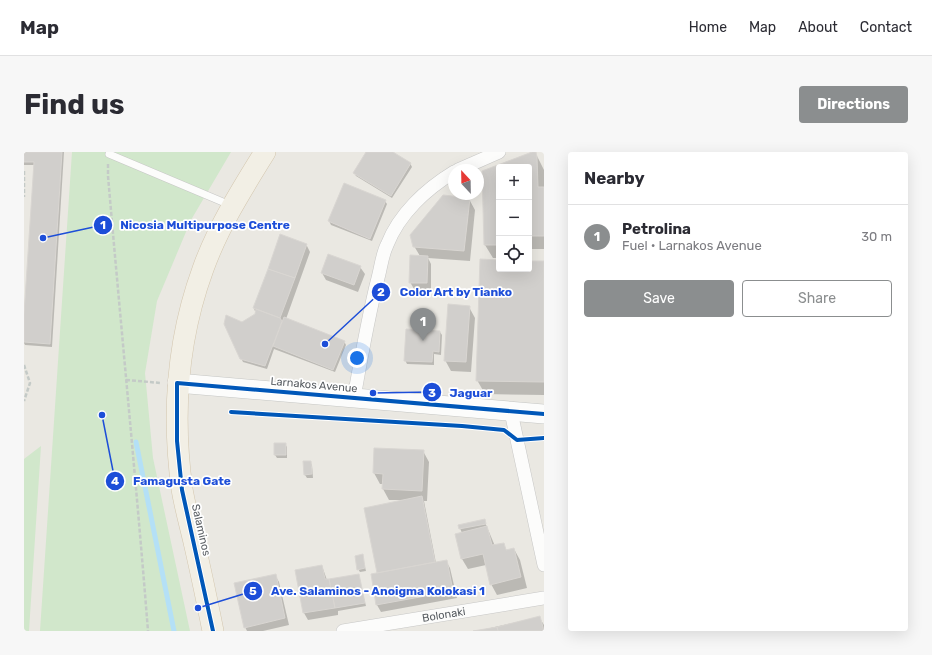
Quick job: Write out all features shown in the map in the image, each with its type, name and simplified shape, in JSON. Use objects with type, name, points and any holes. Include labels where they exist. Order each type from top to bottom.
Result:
[{"type":"main road","name":"Salaminos","points":[[213,631],[182,490],[177,440],[177,383],[188,319],[202,270],[232,206],[265,152]]},
{"type":"main road","name":"Larnakos Avenue","points":[[177,383],[544,414]]},
{"type":"street","points":[[472,164],[499,152]]},
{"type":"street","points":[[354,398],[373,297],[386,245],[397,225],[410,207],[429,188],[448,176]]},
{"type":"street","points":[[511,412],[544,565]]},
{"type":"street","name":"Bolonaki","points":[[342,631],[374,628],[544,598]]},
{"type":"lane","points":[[109,154],[232,206]]},
{"type":"path","points":[[109,154],[108,176],[126,380],[132,426],[148,631]]},
{"type":"path","points":[[24,171],[24,197]]},
{"type":"path","points":[[24,365],[30,384],[24,401]]},
{"type":"path","points":[[126,380],[177,383]]},
{"type":"green space","points":[[72,152],[231,152],[191,220],[157,301],[145,373],[153,458],[190,631],[40,631]]},
{"type":"green space","points":[[41,446],[29,631],[24,631],[24,459]]},
{"type":"building","points":[[24,152],[62,152],[50,344],[24,342],[24,314],[34,162],[24,162]]},
{"type":"building","points":[[366,152],[393,152],[411,163],[391,196],[353,173]]},
{"type":"building","points":[[532,152],[536,152],[538,187],[544,187],[544,236],[532,236],[532,164],[500,164]]},
{"type":"building","points":[[496,166],[496,245],[484,245],[483,200],[484,200],[484,170]]},
{"type":"building","points":[[344,183],[386,200],[370,239],[328,221]]},
{"type":"building","points":[[443,195],[448,196],[448,200],[470,200],[464,251],[413,247],[410,235]]},
{"type":"building","points":[[280,234],[307,244],[295,278],[268,269]]},
{"type":"building","points":[[328,254],[361,266],[354,285],[321,273]]},
{"type":"building","points":[[410,255],[428,256],[427,283],[409,283]]},
{"type":"building","points":[[480,259],[496,260],[496,272],[532,272],[532,261],[544,261],[544,382],[476,381]]},
{"type":"building","points":[[268,269],[295,278],[280,318],[253,308]]},
{"type":"building","points":[[448,304],[470,306],[466,362],[444,361]]},
{"type":"building","points":[[256,309],[280,318],[282,321],[265,366],[240,359],[224,324],[226,315],[242,322],[255,314]]},
{"type":"building","points":[[284,317],[345,341],[333,370],[273,346]]},
{"type":"building","points":[[406,329],[440,331],[439,352],[433,351],[432,362],[404,361]]},
{"type":"building","points":[[274,443],[286,443],[286,455],[274,455]]},
{"type":"building","points":[[374,448],[424,450],[422,491],[382,489],[383,474],[373,473]]},
{"type":"building","points":[[303,461],[311,461],[312,474],[304,475]]},
{"type":"building","points":[[422,496],[435,562],[377,573],[364,508]]},
{"type":"building","points":[[485,519],[486,524],[459,529],[458,525]]},
{"type":"building","points":[[487,526],[492,545],[504,543],[506,550],[514,548],[521,577],[490,585],[483,554],[461,559],[455,534]]},
{"type":"building","points":[[363,554],[365,568],[357,570],[355,556]]},
{"type":"building","points":[[447,560],[453,591],[376,605],[371,574]]},
{"type":"building","points":[[322,565],[325,579],[329,579],[335,608],[303,613],[295,570]]},
{"type":"building","points":[[276,574],[285,618],[244,628],[234,583]]},
{"type":"building","points":[[359,574],[365,603],[335,608],[329,579]]},
{"type":"building","points":[[540,616],[544,631],[498,631],[497,627]]},
{"type":"building","points":[[497,627],[498,631],[473,631]]},
{"type":"waterway","points":[[136,442],[174,631]]},
{"type":"cycle path","points":[[213,631],[182,490],[177,441],[177,383],[544,414]]},
{"type":"cycle path","points":[[231,412],[462,426],[504,430],[517,440],[544,438]]},
{"type":"place","name":"Nicosia Multipurpose Centre","points":[[43,238]]},
{"type":"place","name":"Petrolina","points":[[423,341]]},
{"type":"place","name":"Color Art by Tianko","points":[[325,344]]},
{"type":"place","name":"Jaguar","points":[[373,393]]},
{"type":"place","name":"Famagusta Gate","points":[[102,415]]},
{"type":"place","name":"Ave. Salaminos - Anoigma Kolokasi 1","points":[[198,608]]}]
